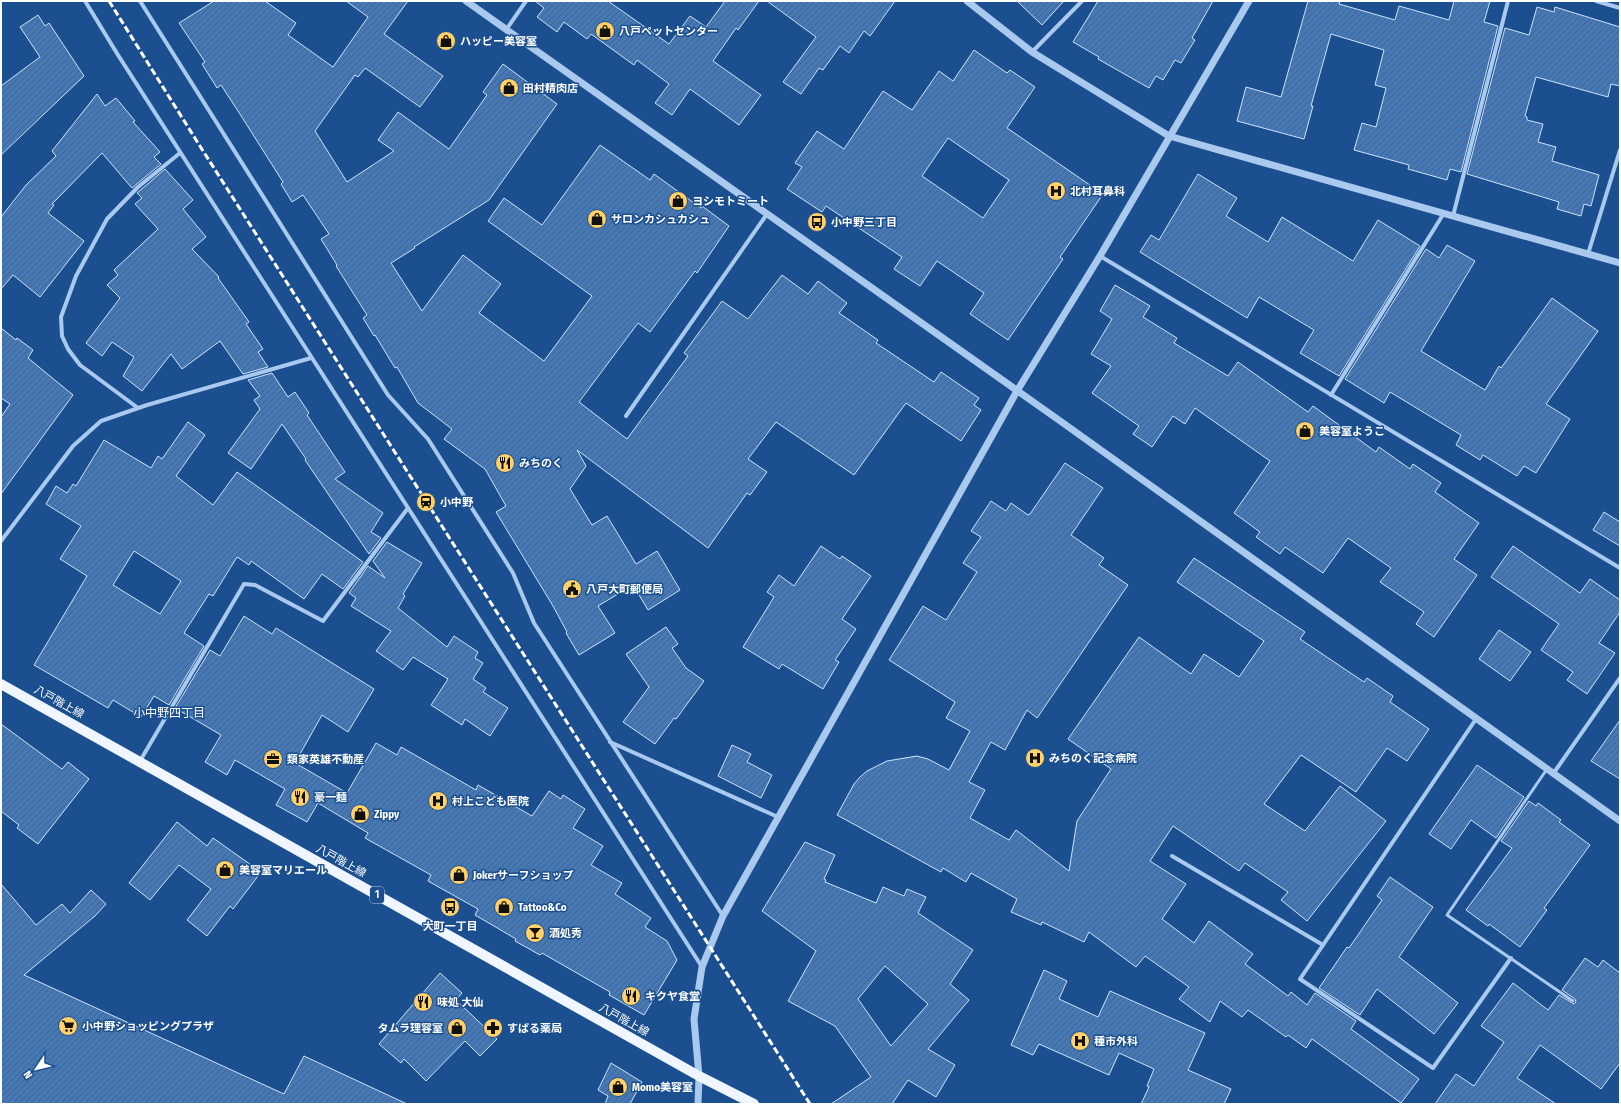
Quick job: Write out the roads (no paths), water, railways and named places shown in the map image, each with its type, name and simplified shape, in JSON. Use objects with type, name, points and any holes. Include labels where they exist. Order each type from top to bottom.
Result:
[{"type":"main road","name":"八戸階上線","points":[[1,684],[699,1076],[754,1104]]},
{"type":"street","points":[[85,1],[180,153],[702,967]]},
{"type":"street","points":[[140,1],[388,395],[428,439],[513,573],[534,623],[723,916]]},
{"type":"street","points":[[466,1],[1017,391],[1620,821]]},
{"type":"street","points":[[506,30],[526,1]]},
{"type":"street","points":[[967,1],[1032,52],[1169,136],[1620,263]]},
{"type":"street","points":[[1032,52],[1082,1]]},
{"type":"street","points":[[698,1104],[699,1076],[694,1019],[702,967],[723,916],[1017,391],[1100,256],[1249,1]]},
{"type":"street","points":[[1453,216],[1508,1]]},
{"type":"street","points":[[1596,1],[1620,8]]},
{"type":"street","points":[[1588,254],[1620,150]]},
{"type":"street","points":[[138,408],[80,365],[68,349],[62,336],[61,317],[76,276],[107,219],[138,187],[180,153]]},
{"type":"street","points":[[1331,395],[1444,213]]},
{"type":"street","points":[[626,416],[767,214]]},
{"type":"street","points":[[1100,256],[1620,568]]},
{"type":"street","points":[[1,541],[73,446],[101,421],[138,408],[312,358]]},
{"type":"street","points":[[140,762],[244,584],[255,585],[323,621],[408,508]]},
{"type":"street","points":[[1550,771],[1620,678]]},
{"type":"street","points":[[1476,719],[1300,979],[1433,1068],[1511,958]]},
{"type":"street","points":[[610,742],[778,817]]},
{"type":"street","points":[[1172,856],[1323,945]]},
{"type":"lane","points":[[1550,771],[1447,915],[1573,1001]]},
{"type":"railway","points":[[109,1],[810,1104]]},
{"type":"place","name":"八戸ペットセンター","points":[[605,31]]},
{"type":"place","name":"ハッピー美容室","points":[[446,41]]},
{"type":"place","name":"田村精肉店","points":[[509,88]]},
{"type":"place","name":"北村耳鼻科","points":[[1056,191]]},
{"type":"place","name":"ヨシモトミート","points":[[678,201]]},
{"type":"place","name":"サロンカシュカシュ","points":[[597,219]]},
{"type":"place","name":"小中野三丁目","points":[[817,222]]},
{"type":"place","name":"美容室ようこ","points":[[1305,431]]},
{"type":"place","name":"みちのく","points":[[505,463]]},
{"type":"place","name":"小中野","points":[[426,502]]},
{"type":"place","name":"八戸大町郵便局","points":[[572,589]]},
{"type":"place","name":"みちのく記念病院","points":[[1035,758]]},
{"type":"place","name":"類家英雄不動産","points":[[273,759]]},
{"type":"place","name":"豪一麺","points":[[300,797]]},
{"type":"place","name":"村上こども医院","points":[[438,801]]},
{"type":"place","name":"Zippy","points":[[360,814]]},
{"type":"place","name":"美容室マリエール","points":[[225,870]]},
{"type":"place","name":"Jokerサーフショップ","points":[[459,875]]},
{"type":"place","name":"大町一丁目","points":[[450,907]]},
{"type":"place","name":"Tattoo&Co","points":[[504,907]]},
{"type":"place","name":"酒処秀","points":[[535,933]]},
{"type":"place","name":"キクヤ食堂","points":[[631,996]]},
{"type":"place","name":"味処 大仙","points":[[423,1002]]},
{"type":"place","name":"小中野ショッピングプラザ","points":[[68,1026]]},
{"type":"place","name":"タムラ理容室","points":[[457,1028]]},
{"type":"place","name":"すばる薬局","points":[[493,1028]]},
{"type":"place","name":"種市外科","points":[[1080,1041]]},
{"type":"place","name":"Momo美容室","points":[[618,1087]]},
{"type":"district","name":"小中野四丁目","points":[[169,713]]}]
